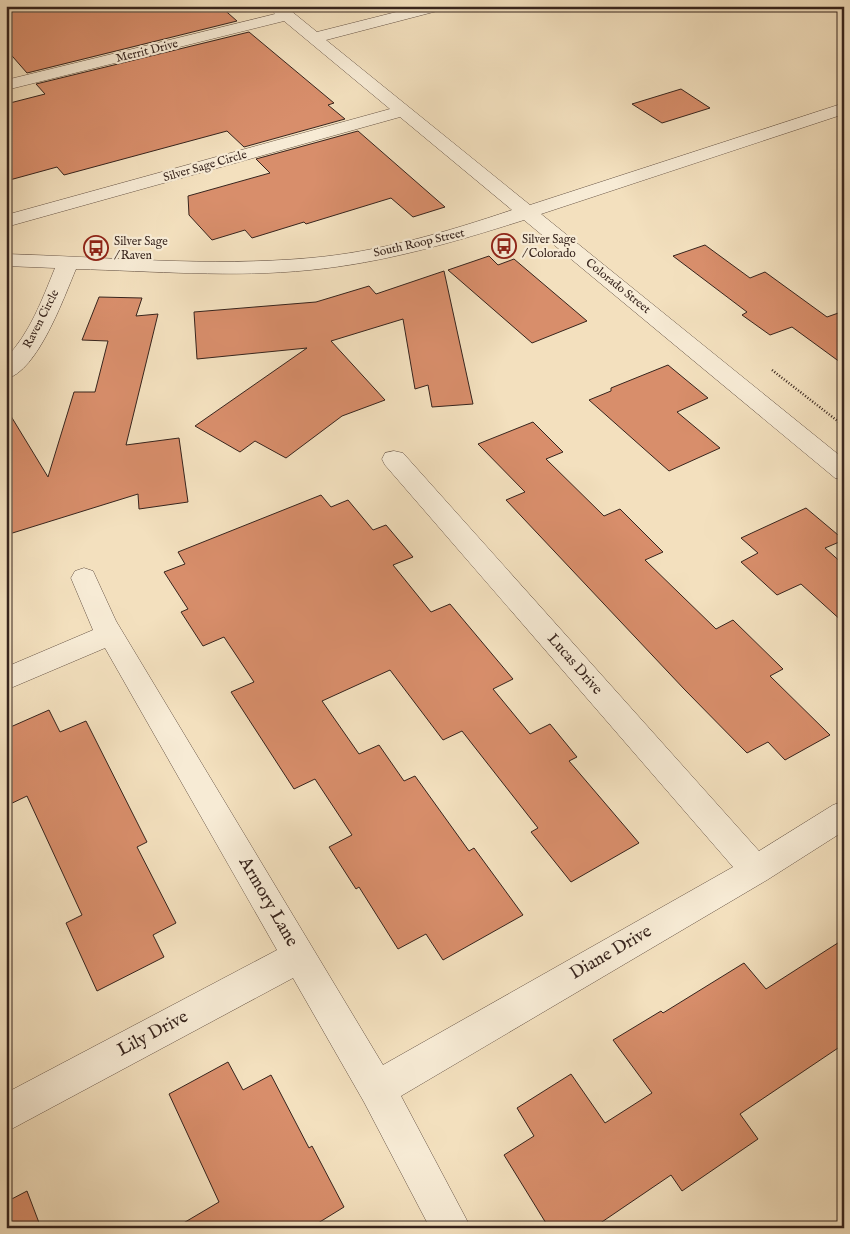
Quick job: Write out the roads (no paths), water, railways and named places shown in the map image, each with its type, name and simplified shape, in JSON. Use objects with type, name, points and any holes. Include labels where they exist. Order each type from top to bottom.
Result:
[{"type":"street","points":[[313,38],[440,6]]},
{"type":"street","name":"Colorado Street","points":[[281,11],[844,472]]},
{"type":"street","name":"Merrit Drive","points":[[6,85],[281,11]]},
{"type":"street","name":"South Roop Street","points":[[6,260],[197,268],[240,268],[310,264],[448,238],[844,108]]},
{"type":"street","name":"Silver Sage Circle","points":[[6,221],[403,111]]},
{"type":"street","name":"Raven Circle","points":[[6,372],[28,348],[46,316],[68,262]]},
{"type":"street","name":"Lucas Drive","points":[[394,459],[756,870]]},
{"type":"street","name":"Armory Lane","points":[[84,578],[104,626],[111,634],[377,1089],[451,1228]]},
{"type":"street","points":[[6,679],[111,634]]},
{"type":"street","name":"Diane Drive","points":[[377,1089],[756,870],[844,814]]},
{"type":"street","name":"Lily Drive","points":[[6,1113],[300,956]]},
{"type":"place","name":"Silver Sage / Colorado","points":[[504,246]]},
{"type":"place","name":"Silver Sage / Raven","points":[[96,248]]}]
